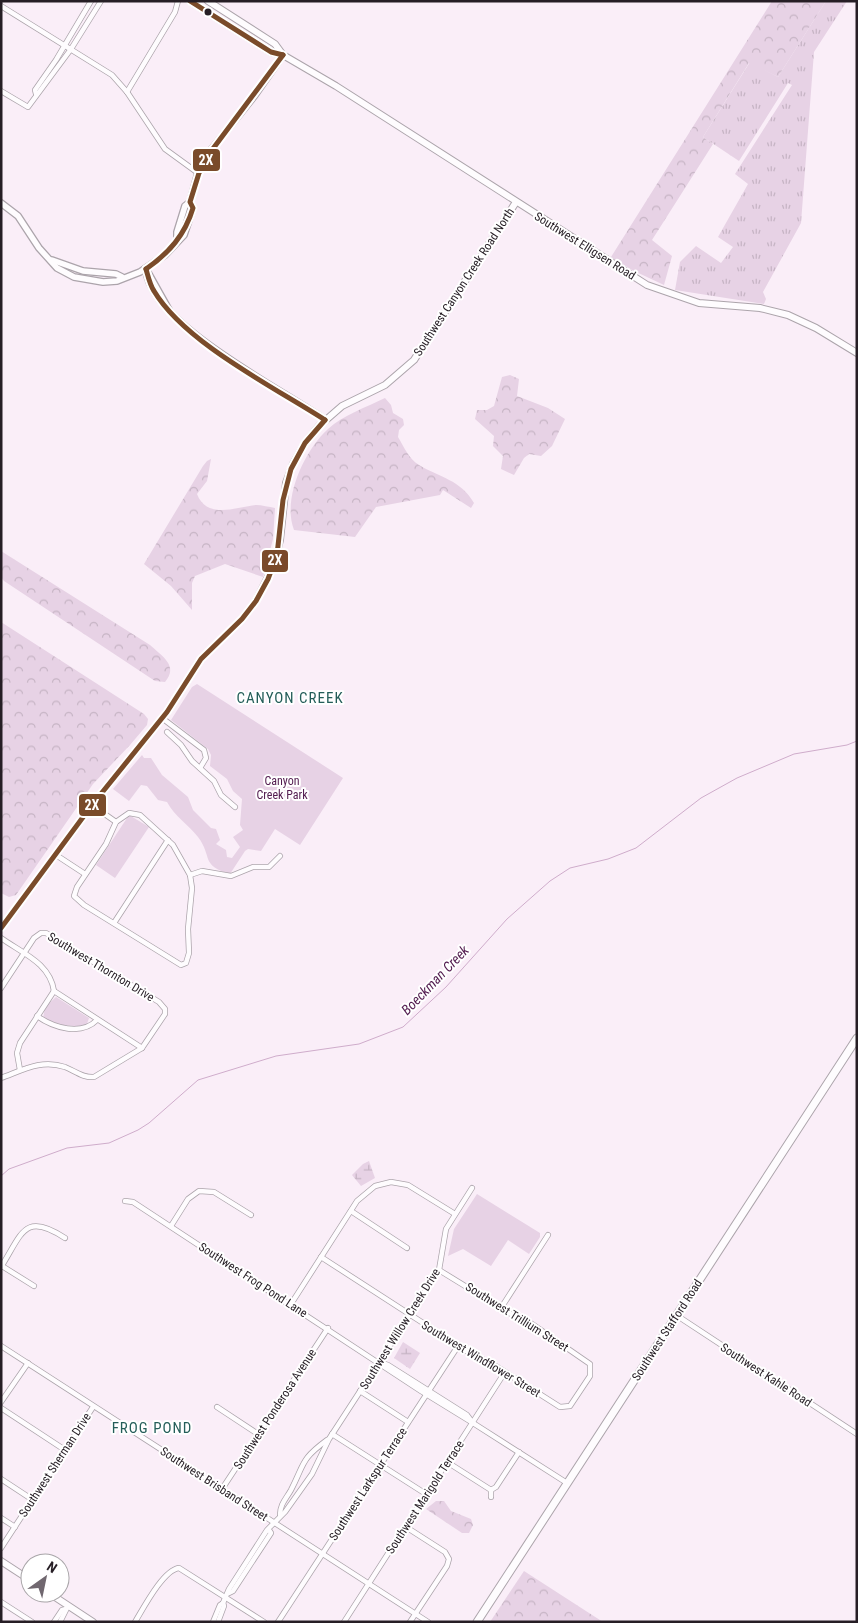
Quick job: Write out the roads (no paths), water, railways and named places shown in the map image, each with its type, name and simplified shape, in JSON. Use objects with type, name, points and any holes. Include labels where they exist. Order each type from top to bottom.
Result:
[{"type":"main road","name":"Southwest Elligsen Road","points":[[190,1],[271,52],[283,55],[344,91],[647,285],[699,303],[760,308],[788,315],[816,328],[857,353]]},
{"type":"main road","name":"Southwest Elligsen Road","points":[[208,1],[275,44],[283,55]]},
{"type":"main road","name":"Southwest Canyon Creek Road North","points":[[1,928],[92,805],[162,718],[201,659],[246,615],[263,590],[278,550],[283,500],[291,469],[305,443],[342,406],[376,391],[394,379],[414,360],[516,202]]},
{"type":"main road","name":"Southwest Stafford Road","points":[[477,1622],[857,1038]]},
{"type":"main road","points":[[1,1562],[20,1576]]},
{"type":"main road","points":[[62,1603],[93,1622]]},
{"type":"street","points":[[4,1],[1,6],[112,75],[127,92],[166,149],[198,173]]},
{"type":"street","points":[[36,94],[35,90],[65,46],[91,1]]},
{"type":"street","points":[[1,91],[28,107],[71,49],[101,1]]},
{"type":"street","points":[[127,92],[178,7],[178,1]]},
{"type":"street","points":[[1,203],[18,216],[39,248],[63,272],[86,280],[117,281],[122,277],[146,268],[165,255],[184,235],[193,208],[190,202],[198,173],[215,144],[247,106],[283,55]]},
{"type":"street","points":[[146,268],[150,287],[161,305],[195,336],[326,420]]},
{"type":"street","points":[[162,718],[204,750],[206,758],[200,768]]},
{"type":"street","points":[[167,732],[181,745],[192,761],[214,781],[221,795],[235,807]]},
{"type":"street","points":[[92,805],[116,822]]},
{"type":"street","points":[[128,813],[137,813],[178,851],[190,875],[192,888],[188,929],[189,953],[186,963],[178,964],[84,905],[74,896],[85,874],[106,844],[116,822],[128,813]]},
{"type":"street","points":[[114,923],[168,840]]},
{"type":"street","points":[[56,856],[85,874]]},
{"type":"street","points":[[190,875],[202,871],[235,876],[253,867],[269,867],[280,856]]},
{"type":"street","name":"Southwest Thornton Drive","points":[[1,1078],[33,1066],[51,1064],[62,1066],[85,1076],[94,1077],[142,1048],[165,1014],[165,1009],[159,1002],[46,933],[38,934],[23,953]]},
{"type":"street","points":[[1,938],[45,968],[51,977],[54,991],[142,1048]]},
{"type":"street","points":[[1,988],[23,953]]},
{"type":"street","points":[[20,1070],[18,1048],[54,991]]},
{"type":"street","points":[[38,1016],[48,1023],[76,1029],[86,1029],[97,1020]]},
{"type":"street","points":[[291,1304],[351,1211],[368,1190],[391,1182],[417,1189],[455,1214]]},
{"type":"street","name":"Southwest Willow Creek Drive","points":[[213,1622],[217,1610],[228,1595],[229,1589],[267,1530],[270,1530],[280,1514],[285,1512],[312,1474],[332,1434],[439,1270],[446,1229],[472,1188]]},
{"type":"street","points":[[171,1226],[188,1199],[199,1191],[214,1192],[251,1215]]},
{"type":"street","name":"Southwest Frog Pond Lane","points":[[125,1201],[132,1201],[568,1483]]},
{"type":"street","points":[[351,1211],[407,1248]]},
{"type":"street","points":[[34,1286],[2,1266],[22,1234],[30,1227],[45,1226],[65,1238]]},
{"type":"street","points":[[502,1308],[548,1235]]},
{"type":"street","name":"Southwest Windflower Street","points":[[321,1257],[458,1346],[506,1372],[560,1407],[567,1408]]},
{"type":"street","name":"Southwest Trillium Street","points":[[439,1270],[532,1324],[587,1361],[592,1368],[590,1376],[567,1408]]},
{"type":"street","name":"Southwest Kahle Road","points":[[676,1315],[857,1434]]},
{"type":"street","name":"Southwest Ponderosa Avenue","points":[[222,1489],[328,1328]]},
{"type":"street","name":"Southwest Brisband Street","points":[[1,1346],[428,1622]]},
{"type":"street","name":"Southwest Larkspur Terrace","points":[[278,1622],[458,1346]]},
{"type":"street","points":[[1,1402],[28,1363]]},
{"type":"street","name":"Southwest Marigold Terrace","points":[[344,1622],[506,1372]]},
{"type":"street","points":[[360,1391],[408,1422]]},
{"type":"street","name":"Southwest Sherman Drive","points":[[1,1548],[93,1407]]},
{"type":"street","points":[[1,1408],[65,1450]]},
{"type":"street","points":[[217,1408],[258,1434]]},
{"type":"street","points":[[332,1434],[426,1494]]},
{"type":"street","name":"Southwest Willow Creek Drive","points":[[280,1514],[280,1507],[291,1490],[304,1460],[329,1439]]},
{"type":"street","points":[[491,1490],[496,1487],[519,1452]]},
{"type":"street","points":[[447,1462],[491,1490]]},
{"type":"street","points":[[1,1479],[33,1500]]},
{"type":"street","points":[[491,1490],[491,1497]]},
{"type":"street","points":[[1,1518],[15,1527]]},
{"type":"street","points":[[406,1527],[445,1552],[448,1559],[447,1566],[410,1622]]},
{"type":"street","points":[[135,1622],[162,1580],[176,1568],[182,1568],[228,1595],[264,1622]]},
{"type":"street","points":[[1,1602],[32,1622]]},
{"type":"street","name":"Southwest Willow Creek Drive","points":[[218,1622],[224,1606],[223,1603]]},
{"type":"street","points":[[54,1622],[61,1611],[67,1607]]},
{"type":"street","points":[[60,1622],[66,1613],[67,1607]]},
{"type":"waterway","name":"Boeckman Creek","points":[[1,1176],[9,1169],[67,1148],[109,1143],[138,1130],[149,1123],[198,1080],[276,1056],[359,1044],[403,1027],[446,987],[507,919],[550,881],[570,868],[608,859],[636,848],[701,798],[737,778],[794,754],[847,745],[857,741]]},
{"type":"district","name":"CANYON CREEK","points":[[290,698]]},
{"type":"district","name":"FROG POND","points":[[152,1428]]},
{"type":"park label","name":"Canyon Creek Park","points":[[282,788]]}]
